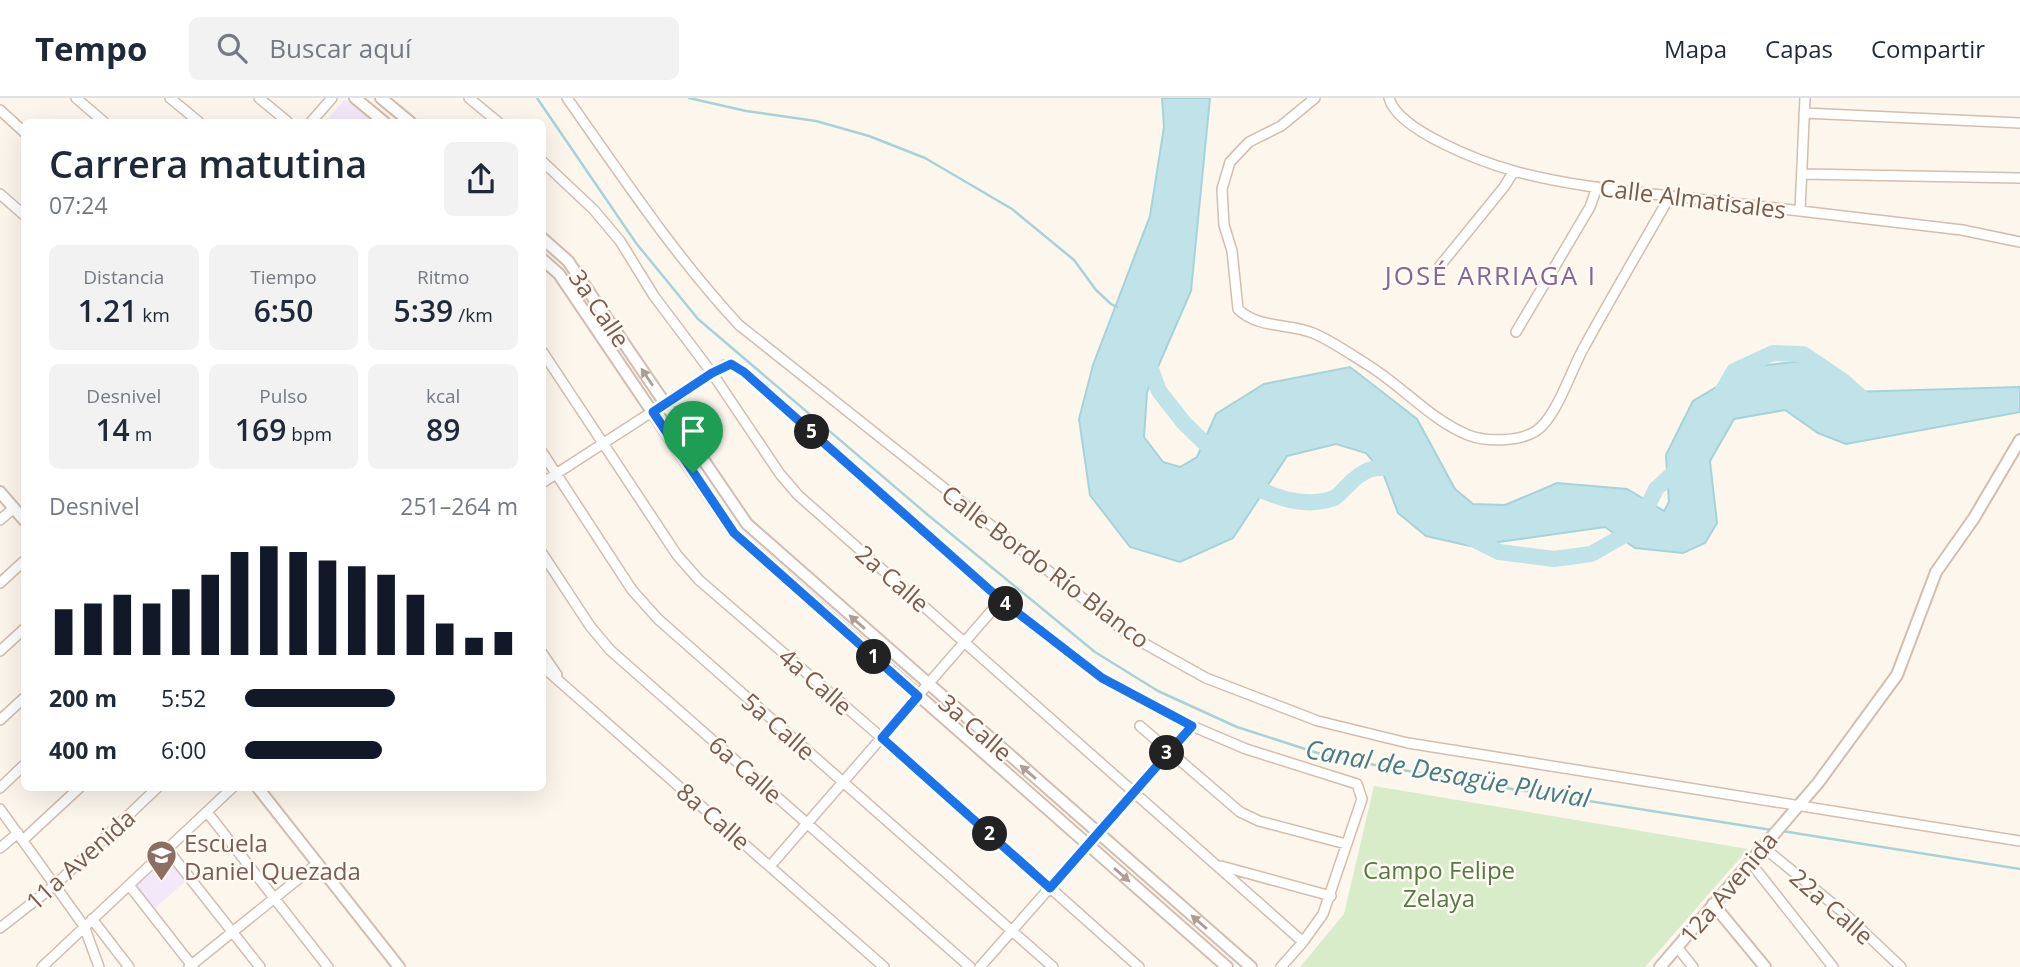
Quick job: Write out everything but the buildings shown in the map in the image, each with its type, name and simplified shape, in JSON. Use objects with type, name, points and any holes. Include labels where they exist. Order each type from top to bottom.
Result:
[{"type":"street","points":[[76,98],[100,119]]},
{"type":"street","points":[[170,98],[195,119]]},
{"type":"street","points":[[260,98],[284,119]]},
{"type":"street","points":[[314,119],[332,98]]},
{"type":"street","points":[[355,98],[380,119]]},
{"type":"street","points":[[381,98],[406,119]]},
{"type":"street","points":[[469,98],[494,119]]},
{"type":"street","name":"Calle Bordo Río Blanco","points":[[567,98],[673,247],[739,325],[1129,635],[1206,678],[1318,721],[1408,743],[2020,841]]},
{"type":"street","points":[[1315,98],[1281,126],[1249,142],[1230,162],[1222,189],[1224,225],[1232,251],[1238,309],[1253,320],[1311,332],[1335,344],[1373,368],[1449,425],[1470,436],[1490,439],[1522,438],[1538,430],[1551,412],[1582,351],[1670,196]]},
{"type":"street","name":"Calle Almatisales","points":[[1389,98],[1403,119],[1419,132],[1514,171],[1597,187],[1962,230],[2020,242]]},
{"type":"street","points":[[1800,211],[1805,98]]},
{"type":"street","points":[[0,110],[21,129]]},
{"type":"street","points":[[1804,113],[2020,123]]},
{"type":"street","name":"2a Calle","points":[[546,165],[594,210],[620,242],[654,296],[712,373],[779,474],[798,495],[1303,942]]},
{"type":"street","points":[[1439,267],[1514,171]]},
{"type":"street","points":[[1803,174],[2020,178]]},
{"type":"street","points":[[1517,332],[1590,207],[1597,187]]},
{"type":"street","points":[[0,194],[21,212]]},
{"type":"street","name":"3a Calle","points":[[546,242],[568,261],[747,524],[1251,967]]},
{"type":"street","name":"3a Calle","points":[[546,263],[559,274],[734,533],[1227,967]]},
{"type":"street","name":"4a Calle","points":[[546,357],[677,555],[699,580],[882,738],[1139,967]]},
{"type":"street","points":[[546,481],[712,373],[731,364],[744,372],[1001,600],[1102,678],[1192,726],[1246,749],[1357,785],[1362,799],[1331,896],[1323,914],[1281,967]]},
{"type":"street","name":"12a Avenida","points":[[1660,967],[1818,783],[1897,675],[1937,572],[1975,518],[2020,440]]},
{"type":"street","name":"5a Calle","points":[[546,458],[632,590],[658,619],[1053,967]]},
{"type":"street","points":[[0,492],[21,516]]},
{"type":"street","points":[[0,520],[14,508]]},
{"type":"street","name":"6a Calle","points":[[546,560],[590,626],[610,650],[970,967]]},
{"type":"street","points":[[0,583],[21,564]]},
{"type":"street","points":[[771,866],[1001,600]]},
{"type":"street","points":[[0,650],[21,632]]},
{"type":"street","points":[[546,659],[565,686]]},
{"type":"street","name":"8a Calle","points":[[546,669],[884,967]]},
{"type":"street","points":[[0,720],[21,701]]},
{"type":"street","points":[[1140,726],[1240,812],[1259,821],[1346,844]]},
{"type":"street","points":[[980,967],[1192,726]]},
{"type":"street","points":[[0,788],[21,768]]},
{"type":"street","points":[[0,848],[21,836],[75,791]]},
{"type":"street","name":"11a Avenida","points":[[0,928],[55,885],[154,791]]},
{"type":"street","points":[[42,967],[229,791]]},
{"type":"street","points":[[260,791],[394,965]]},
{"type":"street","points":[[0,809],[84,926],[99,967]]},
{"type":"street","points":[[207,813],[328,967]]},
{"type":"street","name":"22a Calle","points":[[1763,847],[1844,913],[1901,967]]},
{"type":"street","points":[[167,849],[260,967]]},
{"type":"street","points":[[1750,862],[1833,967]]},
{"type":"street","points":[[129,885],[191,966],[318,863]]},
{"type":"street","points":[[1219,866],[1331,896]]},
{"type":"street","points":[[1713,904],[1765,967]]},
{"type":"street","points":[[92,919],[129,967]]},
{"type":"street","points":[[1677,947],[1693,967]]},
{"type":"shaded area","points":[[345,99],[369,119],[328,119]]},
{"type":"shaded area","name":"Escuela Daniel Quezada","points":[[167,854],[187,880],[154,909],[135,885]]},
{"type":"green space","name":"Campo Felipe Zelaya","points":[[1374,786],[1748,849],[1645,967],[1300,967],[1344,914]]},
{"type":"water","points":[[1162,98],[1210,98],[1191,291],[1147,392],[1144,437],[1163,462],[1180,467],[1197,457],[1216,414],[1264,384],[1350,367],[1417,419],[1455,489],[1473,504],[1505,505],[1557,483],[1627,489],[1664,511],[1669,502],[1666,455],[1693,401],[1750,367],[1810,360],[1850,392],[2020,387],[2020,412],[1846,444],[1818,433],[1785,410],[1734,419],[1710,461],[1717,523],[1705,543],[1683,553],[1635,548],[1605,527],[1470,546],[1426,536],[1398,513],[1383,473],[1366,453],[1336,444],[1287,456],[1233,538],[1180,562],[1130,547],[1090,495],[1079,419],[1093,365],[1150,216],[1164,127]]},
{"type":"waterway","name":"Canal de Desagüe Pluvial","points":[[537,98],[636,243],[698,319],[928,515],[1095,652],[1158,691],[1237,727],[1330,757],[1772,830]]},
{"type":"waterway","points":[[689,98],[746,111],[816,121],[869,136],[925,158],[1012,209],[1074,260],[1096,290],[1117,307]]},
{"type":"waterway","points":[[1718,399],[1734,371],[1773,353],[1803,354],[1843,381],[1871,406]]},
{"type":"waterway","points":[[1147,358],[1159,391],[1184,423],[1217,455]]},
{"type":"waterway","points":[[1465,535],[1499,552],[1554,559],[1591,554],[1637,528],[1656,489],[1683,464]]},
{"type":"waterway","points":[[1244,483],[1288,500],[1311,502],[1334,498],[1358,476],[1370,470],[1399,469]]},
{"type":"waterway","name":"Canal de Desagüe Pluvial","points":[[1782,831],[2020,869]]},
{"type":"place","name":"Escuela Daniel Quezada","points":[[161,883]]},
{"type":"district","name":"JOSÉ ARRIAGA I","points":[[1491,275]]},
{"type":"route","points":[[731,364],[744,372],[1001,600],[1102,678],[1192,726],[1050,888],[882,738],[918,696],[734,533],[693,473],[653,412],[725,365],[731,364]]}]
